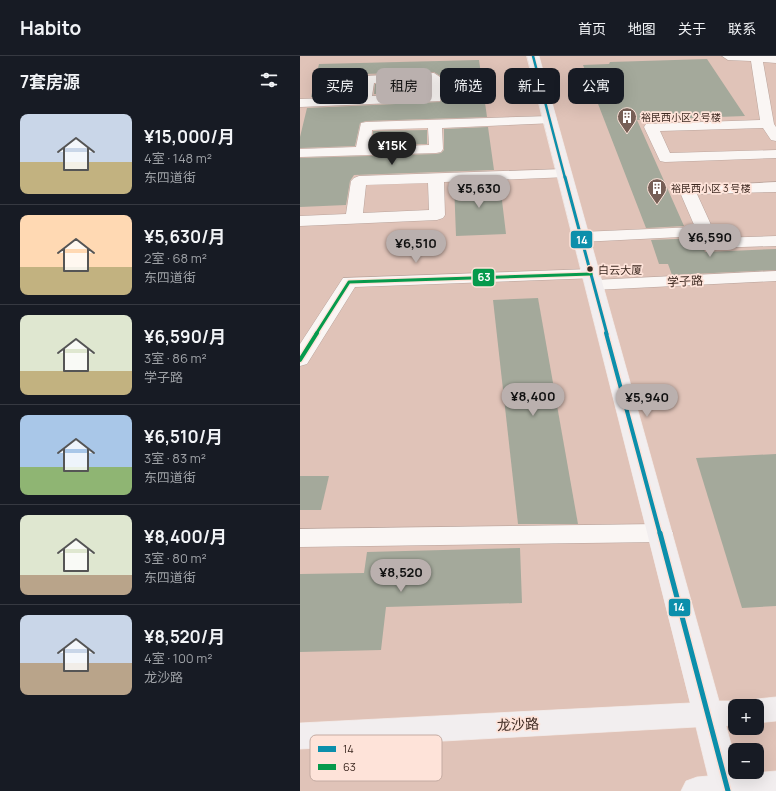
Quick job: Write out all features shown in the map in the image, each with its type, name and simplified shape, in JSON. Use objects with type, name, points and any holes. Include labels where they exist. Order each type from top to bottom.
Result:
[{"type":"main road","points":[[533,56],[660,533],[722,714],[728,790]]},
{"type":"main road","points":[[764,711],[776,710]]},
{"type":"main road","name":"龙沙路","points":[[319,735],[722,714]]},
{"type":"main road","name":"龙沙路","points":[[300,736],[310,735]]},
{"type":"main road","points":[[697,791],[728,790],[776,785]]},
{"type":"street","points":[[728,56],[776,59]]},
{"type":"street","points":[[756,58],[767,124],[776,137]]},
{"type":"street","points":[[434,77],[435,98],[365,101],[368,79],[434,77]]},
{"type":"street","points":[[300,103],[312,103]]},
{"type":"street","points":[[364,151],[366,126],[550,120]]},
{"type":"street","points":[[300,153],[436,148],[436,124]]},
{"type":"street","points":[[767,124],[651,127],[665,158],[776,154]]},
{"type":"street","points":[[354,218],[359,181],[564,174]]},
{"type":"street","points":[[300,221],[437,215],[436,178]]},
{"type":"street","points":[[776,187],[687,190],[711,243],[776,241]]},
{"type":"street","points":[[581,237],[706,231]]},
{"type":"street","name":"学子路","points":[[300,360],[349,282],[593,280],[776,276]]},
{"type":"street","points":[[300,538],[660,533]]},
{"type":"building","points":[[707,59],[745,116],[637,120],[684,226],[646,228],[598,104],[624,104],[624,68],[584,68],[583,65],[609,64],[610,62]]},
{"type":"building","points":[[479,60],[480,68],[440,68],[440,76],[432,72],[432,68],[376,68],[376,74],[368,74],[368,68],[318,68],[319,64]]},
{"type":"building","points":[[375,84],[376,94],[374,94]]},
{"type":"building","points":[[432,102],[440,102],[440,104],[485,104],[487,117],[366,121],[360,123],[355,146],[300,148],[300,137],[307,108],[432,104]]},
{"type":"building","points":[[488,127],[494,170],[354,175],[350,181],[346,205],[300,207],[300,158],[436,154],[441,153],[444,150],[444,129]]},
{"type":"building","points":[[427,130],[427,144],[373,145],[373,131]]},
{"type":"building","points":[[495,181],[496,192],[501,192],[506,234],[456,236],[454,183]]},
{"type":"building","points":[[699,238],[705,252],[776,249],[776,270],[672,275],[668,264],[659,264],[651,240]]},
{"type":"building","points":[[538,298],[578,524],[518,524],[493,300]]},
{"type":"building","points":[[776,454],[776,606],[742,608],[696,458]]},
{"type":"building","points":[[300,476],[329,476],[321,510],[300,510]]},
{"type":"building","points":[[520,548],[522,603],[386,607],[381,650],[300,652],[300,574],[364,573],[367,552]]},
{"type":"transit line","name":"14","points":[[533,56],[728,791]]},
{"type":"transit line","name":"63","points":[[300,360],[349,282],[591,274]]},
{"type":"place","name":"裕民西小区 2 号楼","points":[[627,134]]},
{"type":"place","name":"裕民西小区 3 号楼","points":[[657,205]]},
{"type":"place","name":"白云大厦","points":[[590,269]]}]
